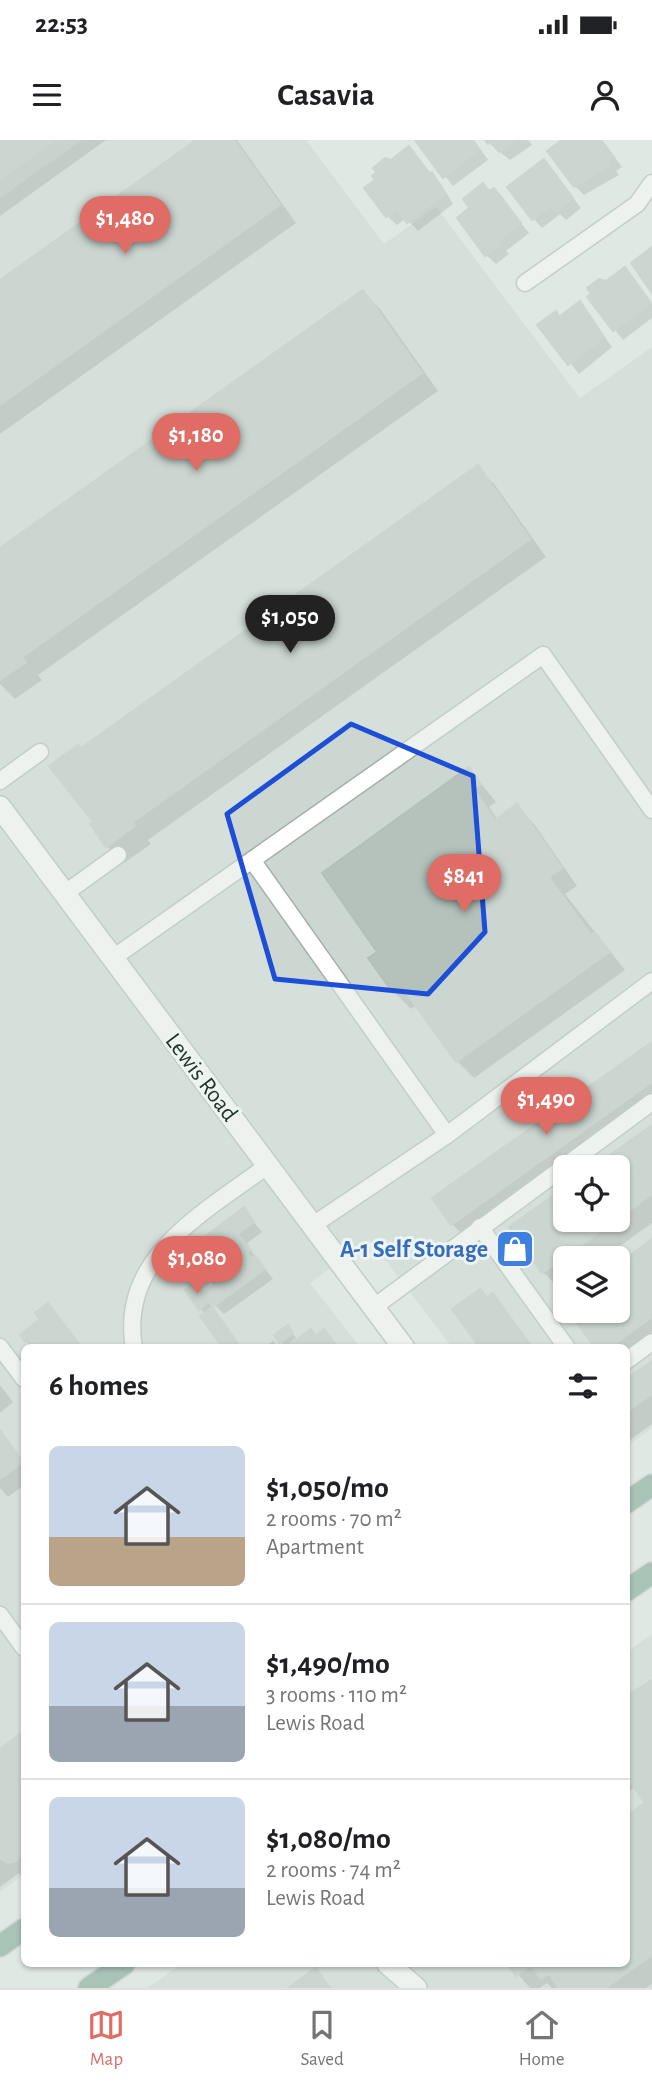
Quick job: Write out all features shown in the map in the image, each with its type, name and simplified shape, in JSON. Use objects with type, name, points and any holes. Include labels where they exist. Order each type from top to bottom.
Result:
[{"type":"main road","points":[[630,1500],[652,1485]]},
{"type":"main road","points":[[630,1588],[652,1573]]},
{"type":"main road","points":[[0,1946],[21,1931]]},
{"type":"main road","points":[[89,1988],[120,1967]]},
{"type":"street","name":"Lewis Road","points":[[0,807],[401,1344]]},
{"type":"street","points":[[392,1967],[416,1988]]},
{"type":"lane","points":[[526,283],[637,204],[652,183]]},
{"type":"lane","points":[[113,958],[543,655],[652,810]]},
{"type":"lane","points":[[0,781],[40,752]]},
{"type":"lane","points":[[64,894],[118,855]]},
{"type":"lane","points":[[252,860],[447,1135]]},
{"type":"lane","points":[[313,1225],[447,1135],[652,981]]},
{"type":"lane","points":[[374,1307],[652,1102]]},
{"type":"lane","points":[[133,1344],[131,1332],[135,1297],[155,1255],[173,1236],[268,1165]]},
{"type":"lane","points":[[480,1227],[564,1344]]},
{"type":"lane","points":[[630,1358],[652,1342]]},
{"type":"lane","points":[[0,1347],[21,1375]]},
{"type":"lane","points":[[0,1615],[21,1644]]},
{"type":"highlighted area","points":[[351,724],[473,776],[485,932],[428,994],[275,979],[227,814]]},
{"type":"shaded area","points":[[82,140],[306,140],[384,244],[436,207],[580,398],[652,347],[652,1428],[630,1444],[630,1344],[450,1344],[370,1240],[310,1283],[358,1344],[21,1344],[21,1876],[0,1892],[0,198]]},
{"type":"shaded area","points":[[652,1634],[652,1988],[147,1988],[178,1967],[630,1967],[630,1650]]},
{"type":"building","points":[[0,140],[55,140],[0,179]]},
{"type":"building","points":[[196,140],[234,140],[280,205],[0,405],[0,280]]},
{"type":"building","points":[[415,140],[472,140],[479,150],[443,178]]},
{"type":"building","points":[[485,140],[516,140],[499,152],[491,142],[488,144]]},
{"type":"building","points":[[562,140],[601,140],[614,157],[608,161],[611,165],[574,187],[547,151]]},
{"type":"building","points":[[409,146],[430,174],[432,172],[445,194],[407,223],[396,209],[386,217],[364,188],[375,180],[372,176],[377,172],[373,168],[385,158],[391,160]]},
{"type":"building","points":[[544,159],[573,198],[556,212],[550,206],[532,220],[507,187]]},
{"type":"building","points":[[483,183],[489,191],[494,188],[521,223],[498,241],[501,244],[485,256],[457,218],[469,208],[463,199]]},
{"type":"building","points":[[652,247],[652,293],[631,263]]},
{"type":"building","points":[[625,267],[651,303],[613,331],[587,297],[591,294],[587,288],[599,279],[606,281]]},
{"type":"building","points":[[363,290],[422,373],[22,657],[26,662],[0,680],[0,548]]},
{"type":"building","points":[[580,301],[604,337],[568,365],[537,325],[556,311],[559,317]]},
{"type":"building","points":[[478,465],[530,539],[133,822],[135,826],[106,847],[90,824],[93,822],[49,766],[78,745],[81,748]]},
{"type":"building","points":[[469,767],[481,784],[473,789],[495,820],[517,804],[562,868],[549,877],[591,935],[594,932],[609,952],[456,1062],[402,987],[393,993],[368,958],[377,952],[322,873]]},
{"type":"building","points":[[652,1042],[652,1082],[451,1225],[432,1198]]},
{"type":"building","points":[[652,1125],[652,1194],[630,1210],[630,1155],[610,1155]]},
{"type":"building","points":[[553,1196],[553,1232],[599,1232],[580,1246],[553,1246],[553,1265],[542,1273],[509,1227]]},
{"type":"building","points":[[244,1207],[254,1222],[238,1234],[251,1250],[247,1253],[251,1258],[255,1256],[265,1269],[214,1306],[204,1292],[235,1270],[228,1265],[207,1280],[186,1251]]},
{"type":"building","points":[[652,1239],[652,1317],[615,1344],[592,1344],[577,1323],[630,1323],[630,1255]]},
{"type":"building","points":[[196,1283],[209,1302],[199,1310],[185,1290]]},
{"type":"building","points":[[480,1289],[487,1297],[493,1293],[530,1344],[477,1344],[452,1309]]},
{"type":"building","points":[[48,1303],[79,1344],[59,1344],[35,1313]]},
{"type":"building","points":[[212,1307],[238,1344],[220,1344],[200,1316]]},
{"type":"building","points":[[39,1320],[57,1344],[31,1344],[28,1340],[25,1342],[20,1335]]},
{"type":"building","points":[[288,1325],[293,1333],[280,1343],[274,1335]]},
{"type":"building","points":[[311,1329],[316,1336],[324,1329],[335,1344],[291,1344]]},
{"type":"building","points":[[652,1361],[652,1394],[630,1409],[630,1376]]},
{"type":"building","points":[[0,1431],[21,1459],[21,1463],[0,1479]]},
{"type":"building","points":[[652,1680],[652,1955],[606,1988],[559,1988],[549,1974],[541,1979],[532,1967],[630,1967],[630,1813],[645,1803],[630,1782],[630,1694]]},
{"type":"building","points":[[21,1733],[21,1854],[17,1861],[8,1863],[0,1858],[0,1749]]},
{"type":"building","points":[[509,1967],[528,1967],[516,1976]]},
{"type":"building","points":[[316,1968],[330,1988],[288,1988]]},
{"type":"place","name":"A-1 Self Storage","points":[[515,1249]]}]
